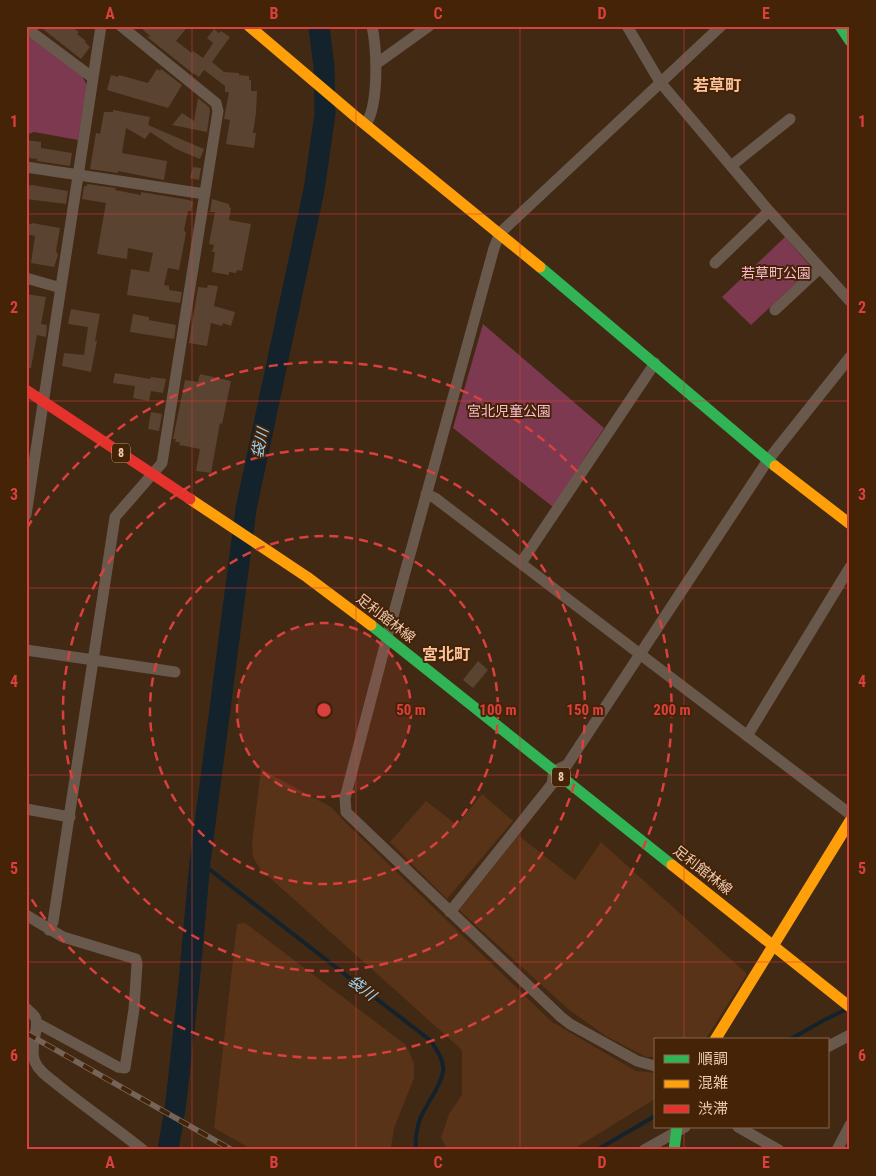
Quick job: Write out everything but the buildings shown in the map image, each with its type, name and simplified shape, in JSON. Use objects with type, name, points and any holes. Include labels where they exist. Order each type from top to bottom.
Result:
[{"type":"street","points":[[26,515],[28,492],[44,401],[101,26]]},
{"type":"street","points":[[50,930],[53,922],[70,817],[115,518],[162,463],[218,111],[216,103],[121,26]]},
{"type":"street","points":[[249,26],[361,121],[500,233],[768,460],[850,524]]},
{"type":"street","points":[[361,121],[372,111],[376,64],[372,26]]},
{"type":"street","points":[[376,64],[429,26]]},
{"type":"street","points":[[627,26],[660,82],[769,211],[850,302]]},
{"type":"street","points":[[654,1066],[637,1061],[570,1024],[346,812],[345,798],[386,638],[494,248],[500,233],[720,26]]},
{"type":"street","points":[[840,26],[850,41]]},
{"type":"street","points":[[26,28],[93,78]]},
{"type":"street","points":[[731,166],[790,119]]},
{"type":"street","points":[[26,166],[205,194]]},
{"type":"street","points":[[716,263],[769,211]]},
{"type":"street","points":[[775,310],[820,268]]},
{"type":"street","points":[[26,278],[61,288]]},
{"type":"street","points":[[450,912],[552,784],[554,772],[567,765],[768,460],[850,356]]},
{"type":"street","points":[[521,563],[655,364]]},
{"type":"street","name":"足利館林線","points":[[26,390],[307,577],[850,1007]]},
{"type":"street","points":[[426,494],[435,498],[850,814]]},
{"type":"street","points":[[747,736],[850,567]]},
{"type":"street","points":[[26,650],[175,672]]},
{"type":"street","points":[[26,810],[70,817]]},
{"type":"street","points":[[716,1038],[850,821]]},
{"type":"street","points":[[26,915],[62,937],[136,959],[137,964],[134,1008],[125,1068],[118,1067],[37,1023]]},
{"type":"street","points":[[26,1008],[35,1016],[37,1023],[33,1043],[35,1063],[43,1073],[87,1109],[143,1150]]},
{"type":"street","points":[[828,1046],[850,1034]]},
{"type":"street","points":[[837,1150],[850,1125]]},
{"type":"street","points":[[740,1128],[779,1150]]},
{"type":"street","points":[[644,1150],[680,1129]]},
{"type":"street","points":[[674,1150],[680,1129]]},
{"type":"shaded area","points":[[261,769],[331,807],[552,1022],[636,1071],[654,1073],[654,1100],[572,1150],[448,1150],[441,1138],[449,1114],[462,1095],[462,1050],[260,869],[253,857],[252,844]]},
{"type":"shaded area","points":[[482,794],[513,821],[447,899],[390,842],[426,801],[457,825]]},
{"type":"shaded area","points":[[518,835],[575,880],[601,842],[747,974],[706,1038],[654,1038],[654,1057],[646,1057],[606,1036],[568,1009],[459,910]]},
{"type":"shaded area","points":[[245,923],[406,1045],[414,1063],[414,1078],[394,1128],[392,1150],[253,1150],[214,1128],[237,924]]},
{"type":"green space","points":[[26,35],[82,76],[87,85],[78,140],[34,132],[26,135]]},
{"type":"green space","name":"若草町公園","points":[[785,237],[812,268],[751,325],[722,297]]},
{"type":"green space","name":"宮北児童公園","points":[[483,324],[604,428],[553,507],[453,428]]},
{"type":"waterway","name":"袋川","points":[[168,1150],[176,1102],[200,862],[246,509],[314,190],[325,114],[324,67],[319,26]]},
{"type":"waterway","name":"袋川","points":[[200,862],[431,1041],[441,1059],[443,1071],[438,1085],[420,1119],[416,1150]]},
{"type":"waterway","name":"袋川","points":[[792,1038],[845,1010]]},
{"type":"waterway","name":"袋川","points":[[597,1150],[654,1117]]},
{"type":"railway","points":[[26,1033],[232,1150]]},
{"type":"traffic: fast","points":[[840,26],[850,41]]},
{"type":"traffic: fast","points":[[540,267],[775,466]]},
{"type":"traffic: fast","points":[[371,625],[672,865]]},
{"type":"traffic: fast","points":[[674,1150],[677,1128]]},
{"type":"traffic: slow","points":[[249,26],[356,117],[540,267]]},
{"type":"traffic: slow","points":[[775,466],[850,524]]},
{"type":"traffic: slow","points":[[190,499],[307,577],[371,625]]},
{"type":"traffic: slow","points":[[716,1038],[850,821]]},
{"type":"traffic: slow","points":[[672,865],[850,1007]]},
{"type":"traffic: jam","points":[[26,390],[190,499]]},
{"type":"district","name":"若草町","points":[[717,85]]},
{"type":"district","name":"宮北町","points":[[446,654]]}]
